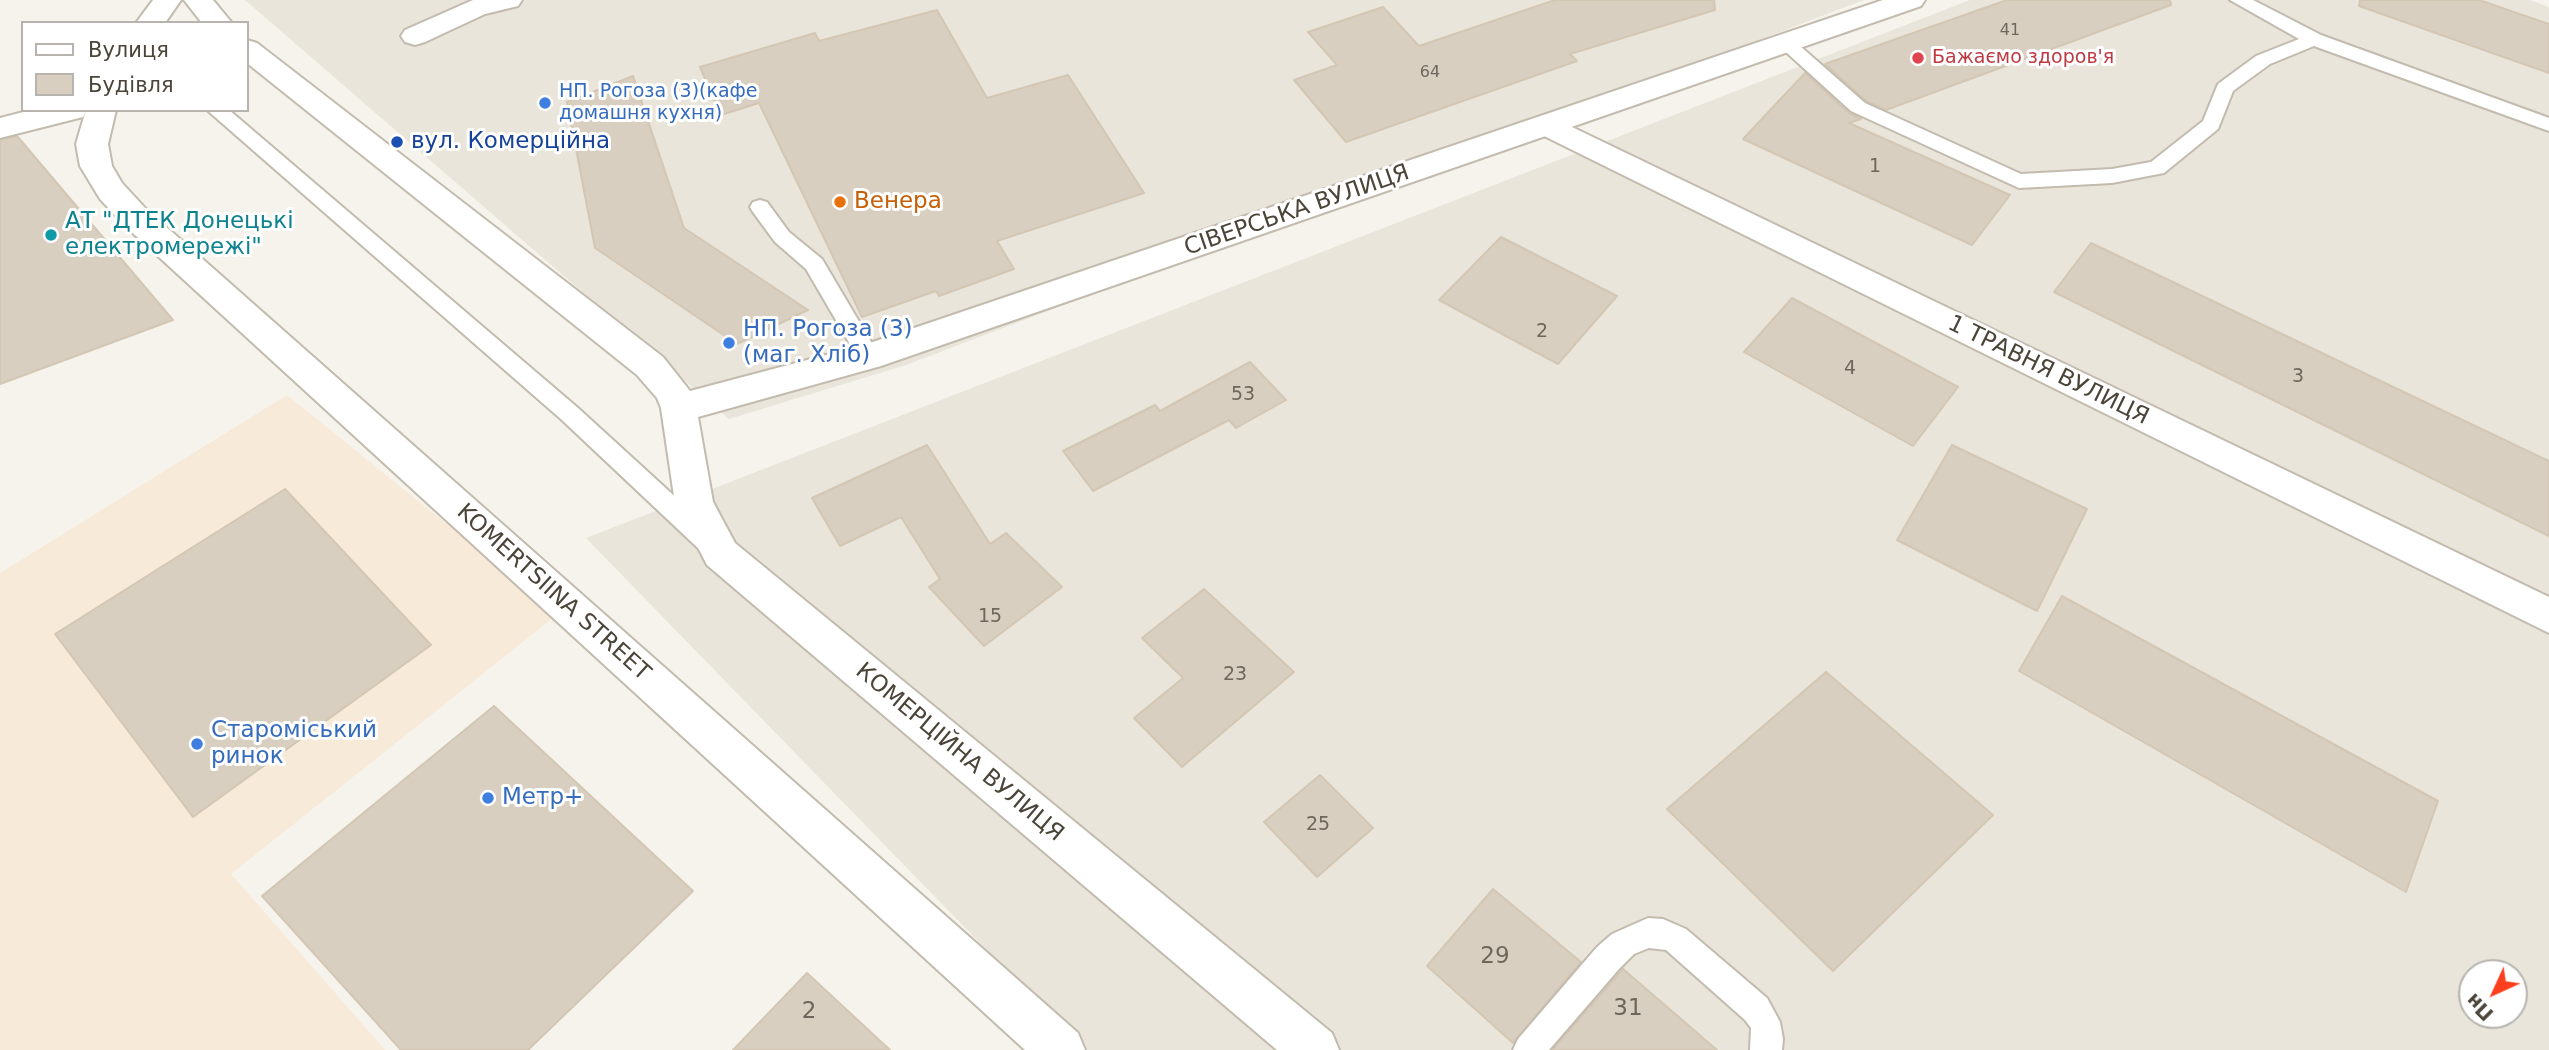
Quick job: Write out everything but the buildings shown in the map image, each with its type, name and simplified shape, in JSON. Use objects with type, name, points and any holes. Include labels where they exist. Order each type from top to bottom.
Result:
[{"type":"street","points":[[151,21],[167,0]]},
{"type":"street","points":[[198,0],[216,21]]},
{"type":"street","points":[[415,36],[475,8],[508,0]]},
{"type":"street","name":"СІВЕРСЬКА ВУЛИЦЯ","points":[[679,408],[869,357],[1911,0]]},
{"type":"street","points":[[248,50],[632,350],[662,379],[679,408]]},
{"type":"street","points":[[0,128],[64,112]]},
{"type":"street","name":"KOMERTSIINA STREET","points":[[100,112],[92,144],[96,166],[111,191],[135,217],[1061,1050]]},
{"type":"street","name":"1 ТРАВНЯ ВУЛИЦЯ","points":[[1547,125],[2549,616]]},
{"type":"street","name":"КОМЕРЦІЙНА ВУЛИЦЯ","points":[[679,408],[694,503],[720,554],[1315,1050]]},
{"type":"lane","points":[[2239,0],[2314,38],[2549,125]]},
{"type":"lane","points":[[1785,43],[1858,107],[2019,181],[2112,176],[2157,168],[2211,124],[2225,88],[2263,60],[2314,38]]},
{"type":"lane","points":[[219,112],[570,414],[720,554]]},
{"type":"lane","points":[[760,207],[782,237],[814,264],[869,357]]},
{"type":"lane","points":[[1530,1050],[1608,958],[1623,944],[1648,933],[1663,934],[1675,939],[1756,1009],[1765,1022],[1768,1039],[1766,1050]]},
{"type":"shaded area","points":[[245,0],[1864,0],[906,365],[729,419]]},
{"type":"shaded area","points":[[1970,0],[2530,0],[2549,7],[2549,1050],[1084,1050],[586,538]]},
{"type":"shaded area","name":"Староміський ринок","points":[[287,395],[558,614],[231,874],[385,1050],[0,1050],[0,573]]},
{"type":"place","name":"Бажаємо здоров'я","points":[[1918,58]]},
{"type":"place","name":"НП. Рогоза (3)(кафе домашня кухня)","points":[[545,103]]},
{"type":"place","name":"вул. Комерційна","points":[[397,142]]},
{"type":"place","name":"Венера","points":[[840,202]]},
{"type":"place","name":"АТ \"ДТЕК Донецькі електромережі\"","points":[[51,235]]},
{"type":"place","name":"НП. Рогоза (3) (маг. Хліб)","points":[[729,343]]},
{"type":"place","name":"Староміський ринок","points":[[197,744]]},
{"type":"place","name":"Метр+","points":[[488,798]]}]
